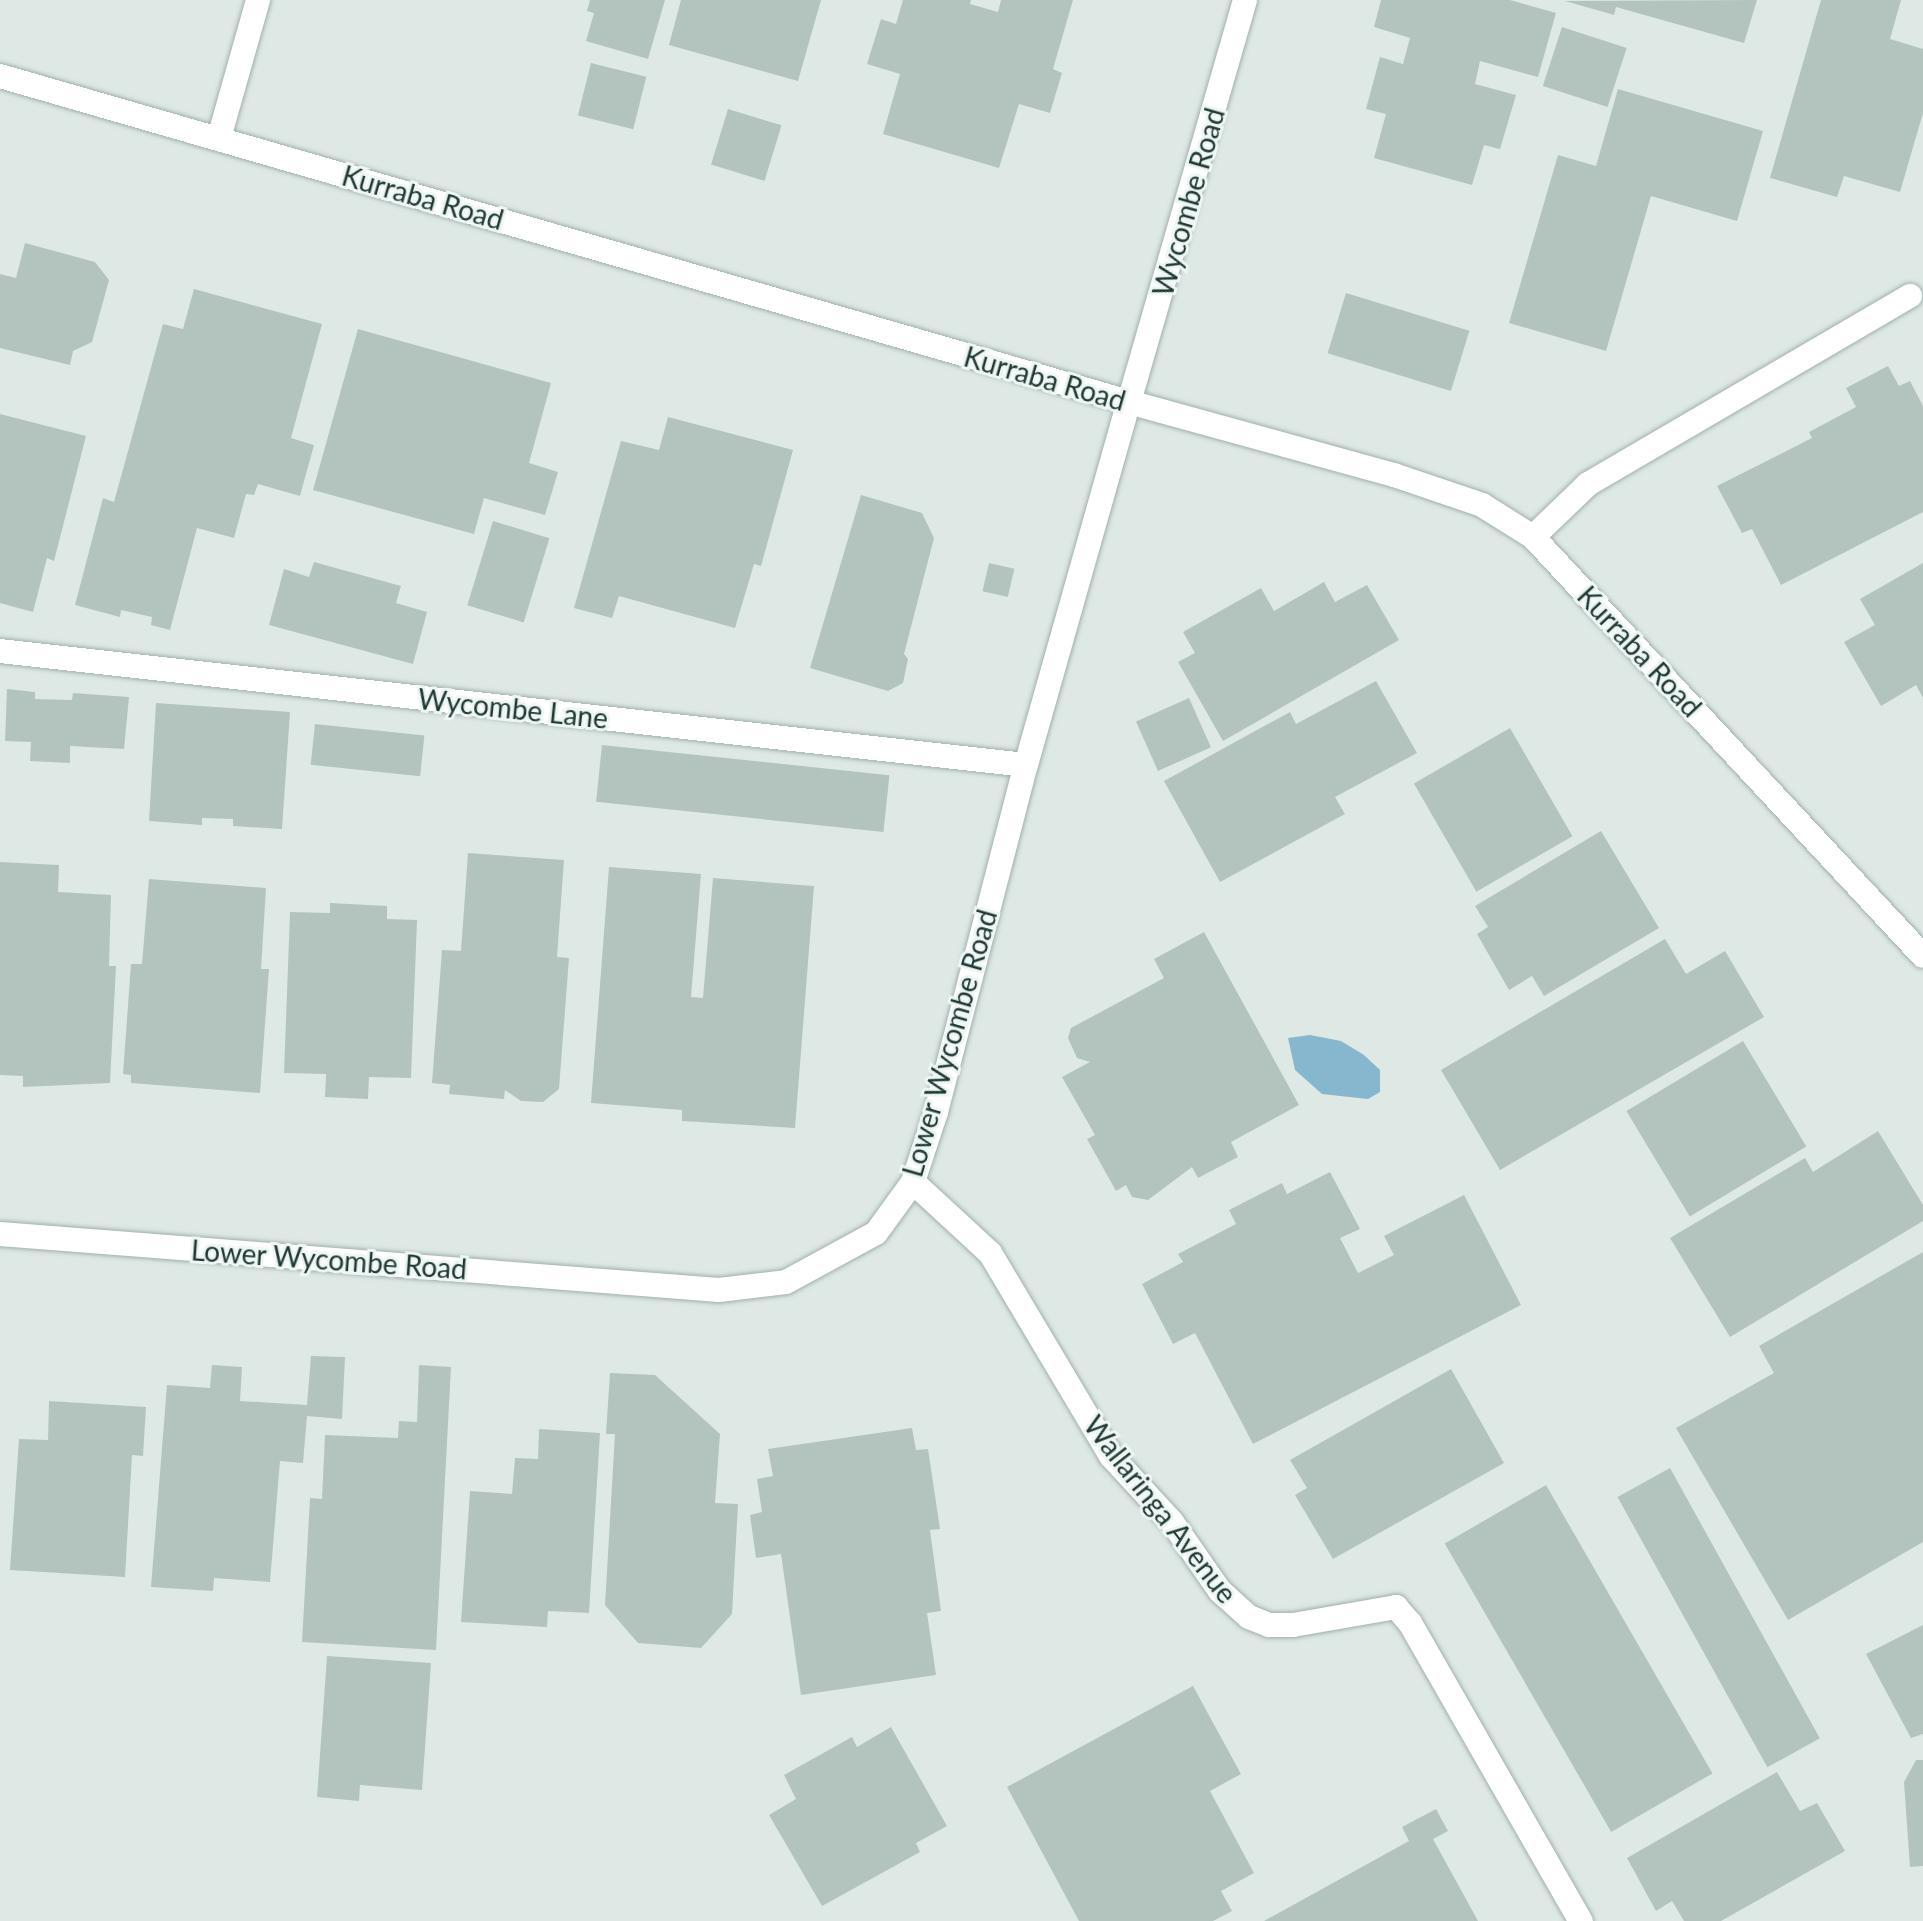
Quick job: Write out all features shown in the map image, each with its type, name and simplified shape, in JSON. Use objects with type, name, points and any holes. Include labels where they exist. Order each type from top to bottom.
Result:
[{"type":"street","points":[[219,138],[258,0]]},
{"type":"street","name":"Wycombe Road","points":[[1129,402],[1245,0]]},
{"type":"street","name":"Kurraba Road","points":[[0,76],[1129,402],[1394,475],[1482,505],[1533,537],[1923,956]]},
{"type":"street","points":[[1533,537],[1588,484],[1910,296]]},
{"type":"street","name":"Lower Wycombe Road","points":[[0,1234],[719,1290],[786,1282],[841,1256],[876,1233],[913,1182],[1129,402]]},
{"type":"street","name":"Wycombe Lane","points":[[0,651],[1026,765]]},
{"type":"street","name":"Wallaringa Avenue","points":[[913,1182],[990,1253],[1111,1456],[1172,1522],[1220,1591],[1249,1617],[1269,1625],[1293,1625],[1396,1607],[1410,1623],[1581,1921]]},
{"type":"water","points":[[1310,1035],[1341,1041],[1364,1055],[1380,1070],[1380,1092],[1368,1099],[1322,1094],[1295,1070],[1288,1038]]},
{"type":"building","points":[[590,0],[665,0],[648,59],[586,41],[594,13],[587,11]]},
{"type":"building","points":[[681,0],[821,0],[798,81],[669,45]]},
{"type":"building","points":[[903,0],[971,0],[970,4],[998,12],[1001,0],[1073,0],[1053,69],[1062,73],[1050,113],[1019,104],[999,168],[883,134],[900,74],[867,64],[881,19],[896,24]]},
{"type":"building","points":[[1381,0],[1510,0],[1556,13],[1538,77],[1480,61],[1475,84],[1516,95],[1500,149],[1484,145],[1472,185],[1374,158],[1386,114],[1366,109],[1380,57],[1403,64],[1410,38],[1374,27]]},
{"type":"building","points":[[1757,0],[1744,43],[1616,7],[1614,15],[1565,1]]},
{"type":"building","points":[[1821,0],[1901,0],[1890,39],[1923,49],[1923,113],[1900,192],[1844,176],[1837,197],[1770,178]]},
{"type":"building","points":[[1562,27],[1627,48],[1608,107],[1543,86]]},
{"type":"building","points":[[591,63],[646,77],[633,129],[578,115]]},
{"type":"building","points":[[1618,89],[1763,131],[1737,221],[1651,196],[1606,351],[1509,323],[1558,155],[1596,166]]},
{"type":"building","points":[[728,109],[782,125],[765,181],[711,164]]},
{"type":"building","points":[[25,243],[95,262],[109,280],[92,342],[73,351],[70,365],[0,348],[0,274],[16,278]]},
{"type":"building","points":[[194,289],[322,324],[291,438],[314,445],[300,496],[258,484],[254,495],[246,494],[234,538],[197,528],[170,630],[151,625],[152,617],[121,610],[120,617],[75,605],[103,498],[114,502],[163,324],[183,329]]},
{"type":"building","points":[[1346,293],[1469,331],[1451,391],[1328,353]]},
{"type":"building","points":[[358,329],[551,383],[529,463],[558,472],[545,515],[484,498],[474,534],[313,490]]},
{"type":"building","points":[[1888,366],[1899,386],[1910,381],[1923,406],[1923,512],[1781,585],[1752,529],[1742,533],[1717,486],[1812,438],[1809,432],[1856,407],[1846,388]]},
{"type":"building","points":[[0,414],[86,436],[54,561],[47,558],[33,612],[0,603]]},
{"type":"building","points":[[668,417],[793,450],[761,566],[754,564],[735,628],[619,596],[612,618],[574,608],[621,441],[659,450]]},
{"type":"building","points":[[861,495],[922,513],[934,538],[904,654],[908,659],[903,683],[888,691],[810,668]]},
{"type":"building","points":[[493,521],[549,538],[524,622],[467,605]]},
{"type":"building","points":[[314,562],[401,586],[396,603],[427,612],[413,664],[269,625],[284,569],[309,577]]},
{"type":"building","points":[[989,563],[1014,569],[1008,597],[982,591]]},
{"type":"building","points":[[1923,563],[1923,698],[1916,685],[1881,706],[1844,642],[1875,625],[1860,599]]},
{"type":"building","points":[[1324,582],[1335,602],[1367,585],[1399,640],[1223,741],[1178,662],[1195,653],[1183,632],[1261,588],[1274,611]]},
{"type":"building","points":[[1376,681],[1417,753],[1335,797],[1345,814],[1220,882],[1164,781],[1290,712],[1296,724]]},
{"type":"building","points":[[7,689],[35,692],[35,699],[72,700],[73,693],[129,697],[124,749],[70,746],[70,763],[30,761],[31,742],[5,741]]},
{"type":"building","points":[[1189,698],[1211,747],[1158,771],[1136,722]]},
{"type":"building","points":[[156,703],[290,712],[282,829],[233,826],[233,819],[202,818],[202,825],[149,821]]},
{"type":"building","points":[[315,724],[424,735],[420,776],[311,765]]},
{"type":"building","points":[[1510,728],[1572,836],[1476,892],[1414,784]]},
{"type":"building","points":[[602,745],[889,775],[883,832],[596,802]]},
{"type":"building","points":[[1601,831],[1659,928],[1544,996],[1532,976],[1509,990],[1477,934],[1488,927],[1475,906]]},
{"type":"building","points":[[468,853],[564,860],[557,957],[569,958],[559,1089],[543,1102],[521,1101],[505,1090],[504,1099],[449,1094],[450,1085],[432,1083],[442,950],[461,951]]},
{"type":"building","points":[[0,862],[59,865],[58,892],[111,895],[109,966],[116,966],[110,1083],[23,1087],[23,1076],[0,1075]]},
{"type":"building","points":[[609,867],[701,874],[691,997],[703,998],[713,878],[814,886],[795,1128],[682,1121],[682,1110],[591,1103]]},
{"type":"building","points":[[149,879],[266,888],[261,969],[269,969],[260,1093],[131,1083],[131,1075],[123,1074],[131,964],[142,964]]},
{"type":"building","points":[[330,903],[387,906],[387,919],[417,920],[411,1078],[369,1077],[368,1099],[325,1097],[326,1074],[284,1073],[290,912],[330,913]]},
{"type":"building","points":[[1204,932],[1299,1105],[1231,1142],[1238,1157],[1198,1178],[1192,1167],[1148,1200],[1132,1197],[1126,1185],[1116,1191],[1087,1139],[1095,1135],[1062,1077],[1090,1062],[1077,1058],[1068,1038],[1071,1028],[1164,978],[1154,959]]},
{"type":"building","points":[[1665,939],[1686,974],[1725,951],[1764,1017],[1500,1170],[1441,1070]]},
{"type":"building","points":[[1743,1041],[1806,1146],[1690,1216],[1626,1111]]},
{"type":"building","points":[[1878,1131],[1923,1205],[1923,1221],[1730,1337],[1670,1238],[1805,1158],[1813,1172]]},
{"type":"building","points":[[1330,1172],[1360,1229],[1340,1238],[1358,1273],[1394,1255],[1384,1236],[1464,1195],[1521,1305],[1253,1444],[1195,1333],[1173,1344],[1142,1284],[1183,1262],[1178,1254],[1236,1224],[1229,1210],[1282,1183],[1287,1194]]},
{"type":"building","points":[[1923,1252],[1923,1542],[1788,1620],[1676,1428],[1774,1373],[1759,1346]]},
{"type":"building","points":[[311,1356],[345,1357],[342,1419],[307,1416],[303,1463],[280,1461],[270,1582],[214,1578],[213,1591],[151,1587],[167,1385],[210,1388],[212,1365],[242,1367],[240,1401],[307,1405]]},
{"type":"building","points":[[419,1365],[451,1367],[436,1650],[302,1642],[310,1498],[322,1499],[325,1435],[398,1438],[399,1421],[417,1422]]},
{"type":"building","points":[[1451,1369],[1504,1463],[1333,1559],[1295,1495],[1307,1488],[1290,1460]]},
{"type":"building","points":[[610,1373],[655,1375],[720,1434],[715,1503],[738,1504],[732,1614],[701,1648],[638,1643],[605,1605],[615,1434],[606,1434]]},
{"type":"building","points":[[49,1401],[146,1407],[143,1456],[132,1455],[125,1577],[10,1570],[19,1439],[48,1440]]},
{"type":"building","points":[[912,1428],[916,1450],[928,1449],[940,1529],[930,1530],[941,1611],[927,1613],[936,1675],[801,1695],[781,1554],[756,1558],[750,1515],[762,1512],[757,1479],[773,1476],[768,1449]]},
{"type":"building","points":[[539,1429],[600,1433],[589,1613],[548,1611],[547,1627],[461,1622],[470,1491],[512,1494],[515,1458],[538,1459]]},
{"type":"building","points":[[1670,1468],[1820,1738],[1767,1767],[1618,1497]]},
{"type":"building","points":[[1546,1485],[1712,1773],[1611,1832],[1445,1544]]},
{"type":"building","points":[[1923,1625],[1923,1734],[1911,1738],[1866,1654]]},
{"type":"building","points":[[327,1656],[431,1663],[422,1790],[360,1785],[359,1801],[317,1797]]},
{"type":"building","points":[[1193,1686],[1241,1774],[1210,1791],[1254,1873],[1221,1891],[1232,1911],[1213,1921],[1079,1921],[1007,1787]]},
{"type":"building","points":[[891,1727],[947,1826],[916,1843],[920,1852],[822,1906],[769,1815],[796,1799],[784,1775],[852,1737],[857,1747]]},
{"type":"building","points":[[1916,1760],[1923,1760],[1923,1866],[1910,1867],[1904,1782]]},
{"type":"building","points":[[1777,1772],[1800,1811],[1817,1803],[1845,1851],[1721,1921],[1684,1921],[1672,1901],[1656,1911],[1627,1858]]},
{"type":"building","points":[[1436,1809],[1448,1831],[1433,1839],[1478,1921],[1264,1921],[1409,1841],[1402,1827]]}]
